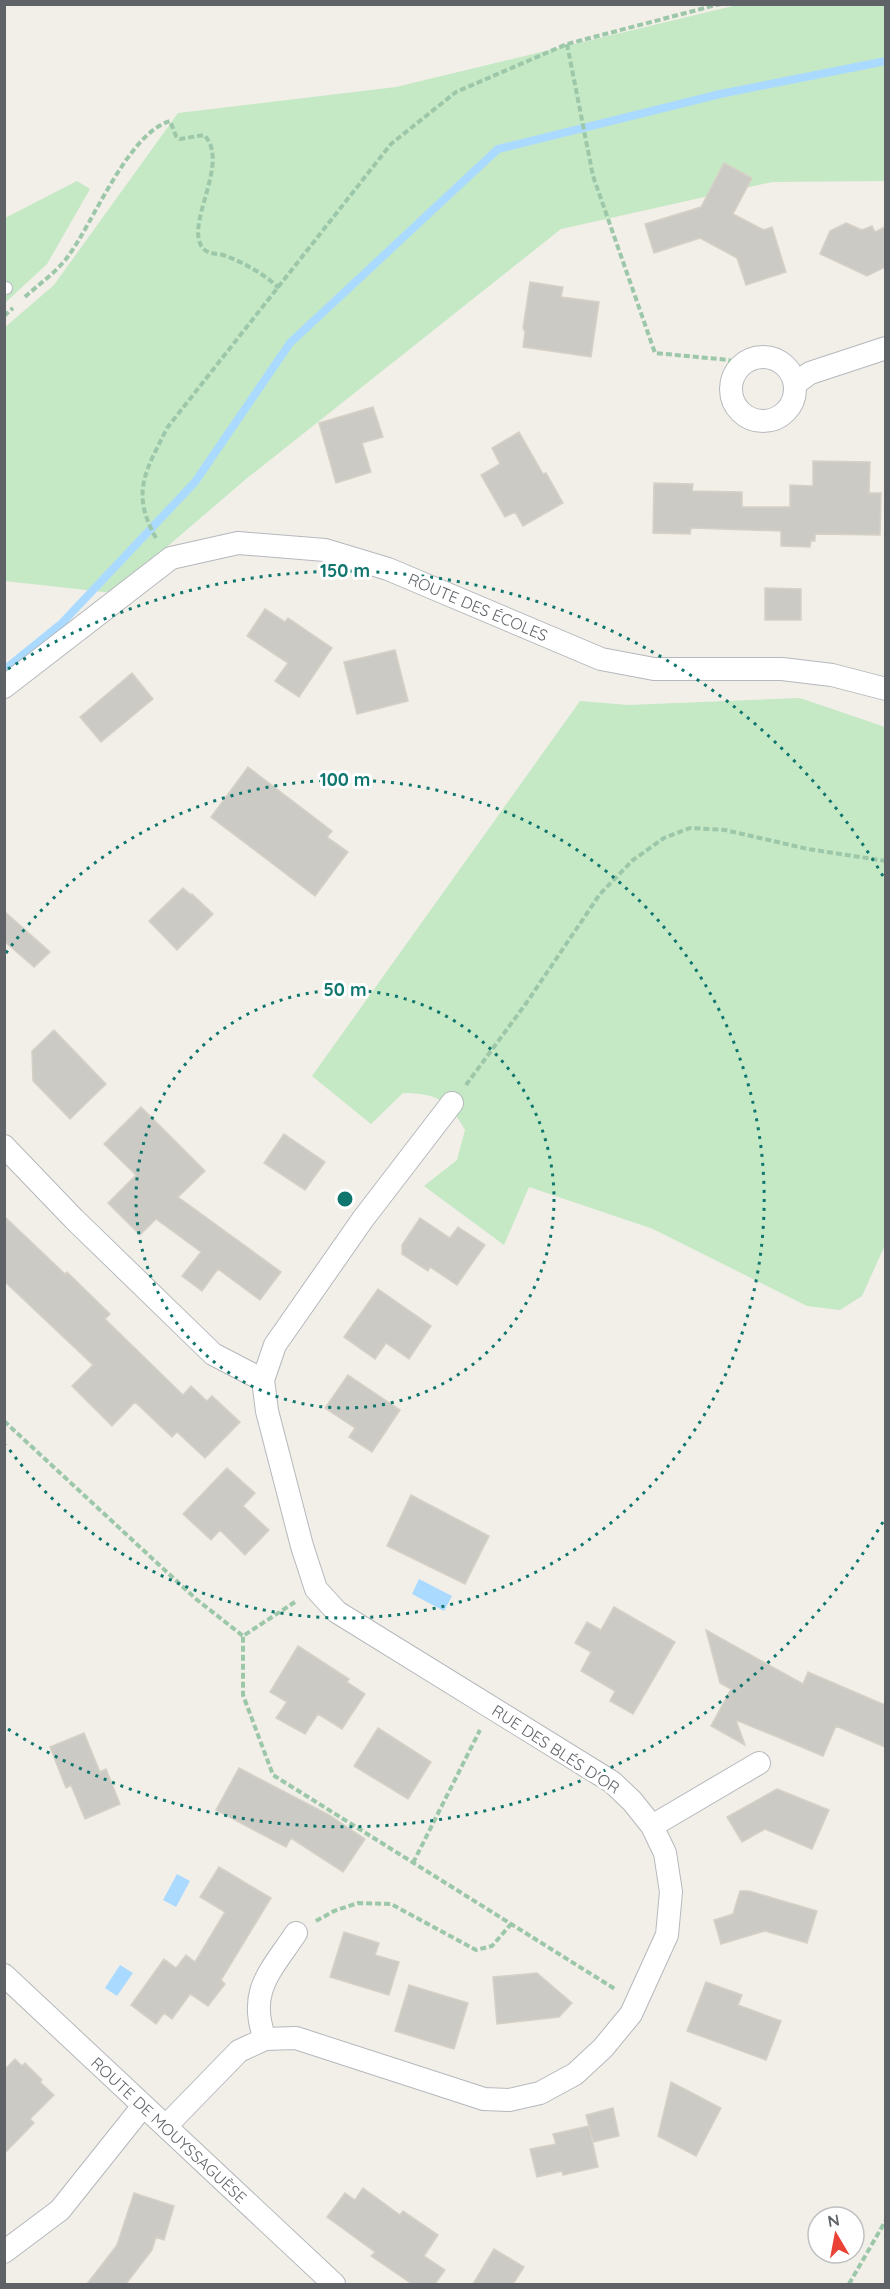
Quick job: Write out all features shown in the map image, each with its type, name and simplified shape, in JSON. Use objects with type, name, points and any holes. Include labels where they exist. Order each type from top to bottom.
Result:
[{"type":"street","points":[[796,383],[810,373],[885,348]]},
{"type":"street","points":[[753,358],[772,358],[788,367],[796,383],[793,405],[777,420],[755,422],[737,409],[732,395],[730,388],[738,368],[753,358]]},
{"type":"street","name":"ROUTE DES ÉCOLES","points":[[4,687],[171,558],[238,543],[325,550],[388,569],[601,659],[654,669],[782,669],[832,675],[885,689]]},
{"type":"street","points":[[316,1589],[302,1546],[267,1411],[263,1380],[275,1345],[363,1219],[452,1103]]},
{"type":"street","points":[[4,1146],[74,1219],[213,1354],[263,1380]]},
{"type":"street","name":"RUE DES BLÉS D'OR","points":[[166,2126],[239,2051],[265,2039],[296,2038],[484,2099],[509,2100],[540,2093],[575,2074],[603,2048],[631,2014],[667,1935],[671,1892],[665,1853],[652,1826],[632,1801],[612,1782],[337,1612],[316,1589]]},
{"type":"street","points":[[652,1826],[759,1763]]},
{"type":"street","points":[[265,2039],[257,2019],[262,1983],[296,1933]]},
{"type":"street","name":"ROUTE DE MOUYSSAGUÈSE","points":[[4,1974],[334,2284]]},
{"type":"street","points":[[4,2252],[60,2210],[143,2106]]},
{"type":"path","points":[[157,541],[147,523],[141,497],[145,474],[167,428],[391,144],[456,92],[567,44],[720,4]]},
{"type":"path","points":[[567,44],[593,176],[655,353],[729,360],[738,368]]},
{"type":"path","points":[[4,316],[68,257],[132,152],[149,132],[160,124],[170,121],[176,136],[180,139],[204,135],[212,149],[211,178],[201,218],[199,236],[201,246],[208,253],[223,255],[267,277],[279,288]]},
{"type":"path","points":[[452,1103],[527,1002],[600,894],[633,860],[664,838],[690,828],[725,830],[808,849],[885,861]]},
{"type":"path","points":[[4,1421],[196,1599],[243,1636]]},
{"type":"path","points":[[243,1636],[316,1589]]},
{"type":"path","points":[[243,1636],[243,1695],[273,1775],[636,2002]]},
{"type":"path","points":[[413,1863],[492,1707]]},
{"type":"path","points":[[296,1933],[334,1911],[358,1903],[391,1904],[476,1950],[492,1946],[511,1924]]},
{"type":"path","points":[[849,2284],[885,2220]]},
{"type":"green space","points":[[737,5],[885,5],[885,181],[772,182],[561,229],[246,479],[113,593],[5,581],[4,328],[54,285],[178,113],[396,87]]},
{"type":"green space","points":[[77,181],[90,189],[47,264],[5,303],[5,218]]},
{"type":"green space","points":[[800,698],[885,727],[885,1245],[862,1296],[840,1310],[807,1306],[653,1229],[529,1187],[504,1245],[424,1186],[457,1160],[465,1130],[447,1106],[433,1097],[403,1093],[371,1124],[312,1076],[580,701],[628,705]]},
{"type":"water","points":[[419,1579],[452,1596],[444,1611],[412,1594]]},
{"type":"water","points":[[177,1874],[190,1881],[176,1907],[163,1900]]},
{"type":"water","points":[[120,1965],[133,1973],[117,1996],[105,1988]]},
{"type":"building","points":[[724,163],[752,178],[733,214],[764,230],[772,227],[786,272],[746,285],[737,258],[700,238],[654,253],[645,224],[701,207]]},
{"type":"building","points":[[846,223],[862,230],[872,226],[875,232],[885,227],[885,267],[867,276],[820,254],[830,231]]},
{"type":"building","points":[[530,282],[563,287],[561,297],[599,302],[591,357],[523,347],[525,332],[523,328]]},
{"type":"building","points":[[373,407],[383,437],[362,443],[371,472],[336,483],[319,423]]},
{"type":"building","points":[[519,432],[563,503],[523,526],[515,512],[505,517],[481,475],[500,464],[492,448]]},
{"type":"building","points":[[813,461],[870,462],[869,493],[881,493],[880,535],[815,534],[815,541],[811,541],[810,547],[781,546],[781,531],[691,528],[690,534],[653,533],[654,483],[693,484],[692,491],[742,492],[742,507],[790,507],[790,485],[813,486]]},
{"type":"building","points":[[765,588],[801,589],[801,620],[765,620]]},
{"type":"building","points":[[265,609],[285,622],[288,618],[332,648],[299,697],[275,681],[288,663],[247,636]]},
{"type":"building","points":[[395,650],[408,701],[357,714],[344,662]]},
{"type":"building","points":[[132,673],[153,699],[101,742],[80,717]]},
{"type":"building","points":[[248,767],[332,831],[327,837],[348,852],[315,896],[211,817]]},
{"type":"building","points":[[183,888],[213,914],[177,950],[149,921]]},
{"type":"building","points":[[4,911],[50,952],[34,967],[4,941]]},
{"type":"building","points":[[54,1030],[106,1084],[70,1119],[33,1081],[32,1051]]},
{"type":"building","points":[[141,1107],[205,1171],[178,1197],[281,1272],[260,1300],[218,1269],[202,1291],[182,1276],[201,1252],[156,1219],[140,1235],[108,1203],[136,1175],[104,1144]]},
{"type":"building","points":[[284,1134],[325,1162],[305,1190],[264,1163]]},
{"type":"building","points":[[4,1216],[110,1314],[105,1319],[183,1395],[191,1386],[207,1401],[212,1396],[240,1422],[205,1458],[177,1432],[172,1437],[135,1402],[112,1426],[72,1386],[93,1365],[4,1281]]},
{"type":"building","points":[[420,1218],[450,1238],[458,1227],[485,1245],[457,1285],[430,1267],[428,1271],[402,1254],[402,1245]]},
{"type":"building","points":[[378,1289],[431,1326],[409,1359],[386,1343],[375,1359],[344,1337]]},
{"type":"building","points":[[348,1375],[400,1410],[372,1452],[349,1437],[355,1428],[325,1408]]},
{"type":"building","points":[[227,1468],[255,1493],[243,1506],[269,1530],[245,1555],[220,1530],[211,1540],[183,1514]]},
{"type":"building","points":[[411,1495],[489,1536],[465,1584],[387,1546]]},
{"type":"building","points":[[614,1607],[675,1642],[633,1714],[610,1701],[615,1691],[581,1671],[591,1652],[575,1643],[587,1622],[601,1630]]},
{"type":"building","points":[[706,1630],[803,1684],[808,1672],[885,1705],[885,1747],[836,1726],[823,1756],[736,1720],[745,1745],[711,1726],[731,1689],[720,1683]]},
{"type":"building","points":[[298,1646],[349,1679],[347,1682],[365,1694],[342,1729],[318,1714],[305,1734],[276,1718],[287,1702],[270,1692]]},
{"type":"building","points":[[378,1728],[431,1762],[408,1799],[354,1766]]},
{"type":"building","points":[[84,1733],[100,1772],[106,1769],[120,1804],[85,1819],[71,1785],[66,1788],[50,1747]]},
{"type":"building","points":[[239,1768],[329,1815],[365,1839],[343,1872],[291,1838],[286,1847],[216,1810]]},
{"type":"building","points":[[777,1789],[829,1810],[812,1849],[765,1829],[742,1842],[727,1817]]},
{"type":"building","points":[[219,1867],[271,1898],[221,1980],[225,1984],[208,2006],[190,1994],[172,2019],[164,2013],[156,2024],[131,2005],[164,1959],[176,1968],[186,1955],[195,1962],[225,1912],[200,1897]]},
{"type":"building","points":[[740,1891],[749,1891],[817,1911],[807,1943],[765,1931],[721,1944],[714,1920],[733,1914]]},
{"type":"building","points":[[344,1932],[379,1943],[375,1955],[399,1962],[389,1995],[330,1977]]},
{"type":"building","points":[[537,1973],[572,2003],[559,2017],[497,2024],[493,1977]]},
{"type":"building","points":[[706,1982],[742,1995],[738,2005],[781,2021],[766,2060],[687,2031]]},
{"type":"building","points":[[409,1985],[468,2003],[454,2049],[395,2031]]},
{"type":"building","points":[[15,2059],[22,2066],[25,2063],[54,2095],[30,2119],[34,2123],[4,2154],[4,2070]]},
{"type":"building","points":[[671,2082],[721,2108],[696,2156],[658,2136]]},
{"type":"building","points":[[613,2108],[619,2136],[593,2142],[586,2115]]},
{"type":"building","points":[[589,2126],[598,2167],[563,2175],[562,2171],[537,2177],[530,2149],[556,2144],[553,2134]]},
{"type":"building","points":[[363,2188],[400,2215],[403,2211],[438,2235],[424,2256],[445,2270],[435,2284],[412,2284],[371,2256],[375,2252],[327,2217],[345,2193],[355,2200]]},
{"type":"building","points":[[134,2193],[174,2206],[164,2240],[156,2237],[152,2250],[126,2284],[87,2284],[117,2245]]},
{"type":"building","points":[[494,2249],[524,2267],[513,2284],[473,2284]]},
{"type":"waterway","points":[[4,670],[62,623],[195,482],[290,343],[498,149],[720,94],[886,61]]}]
